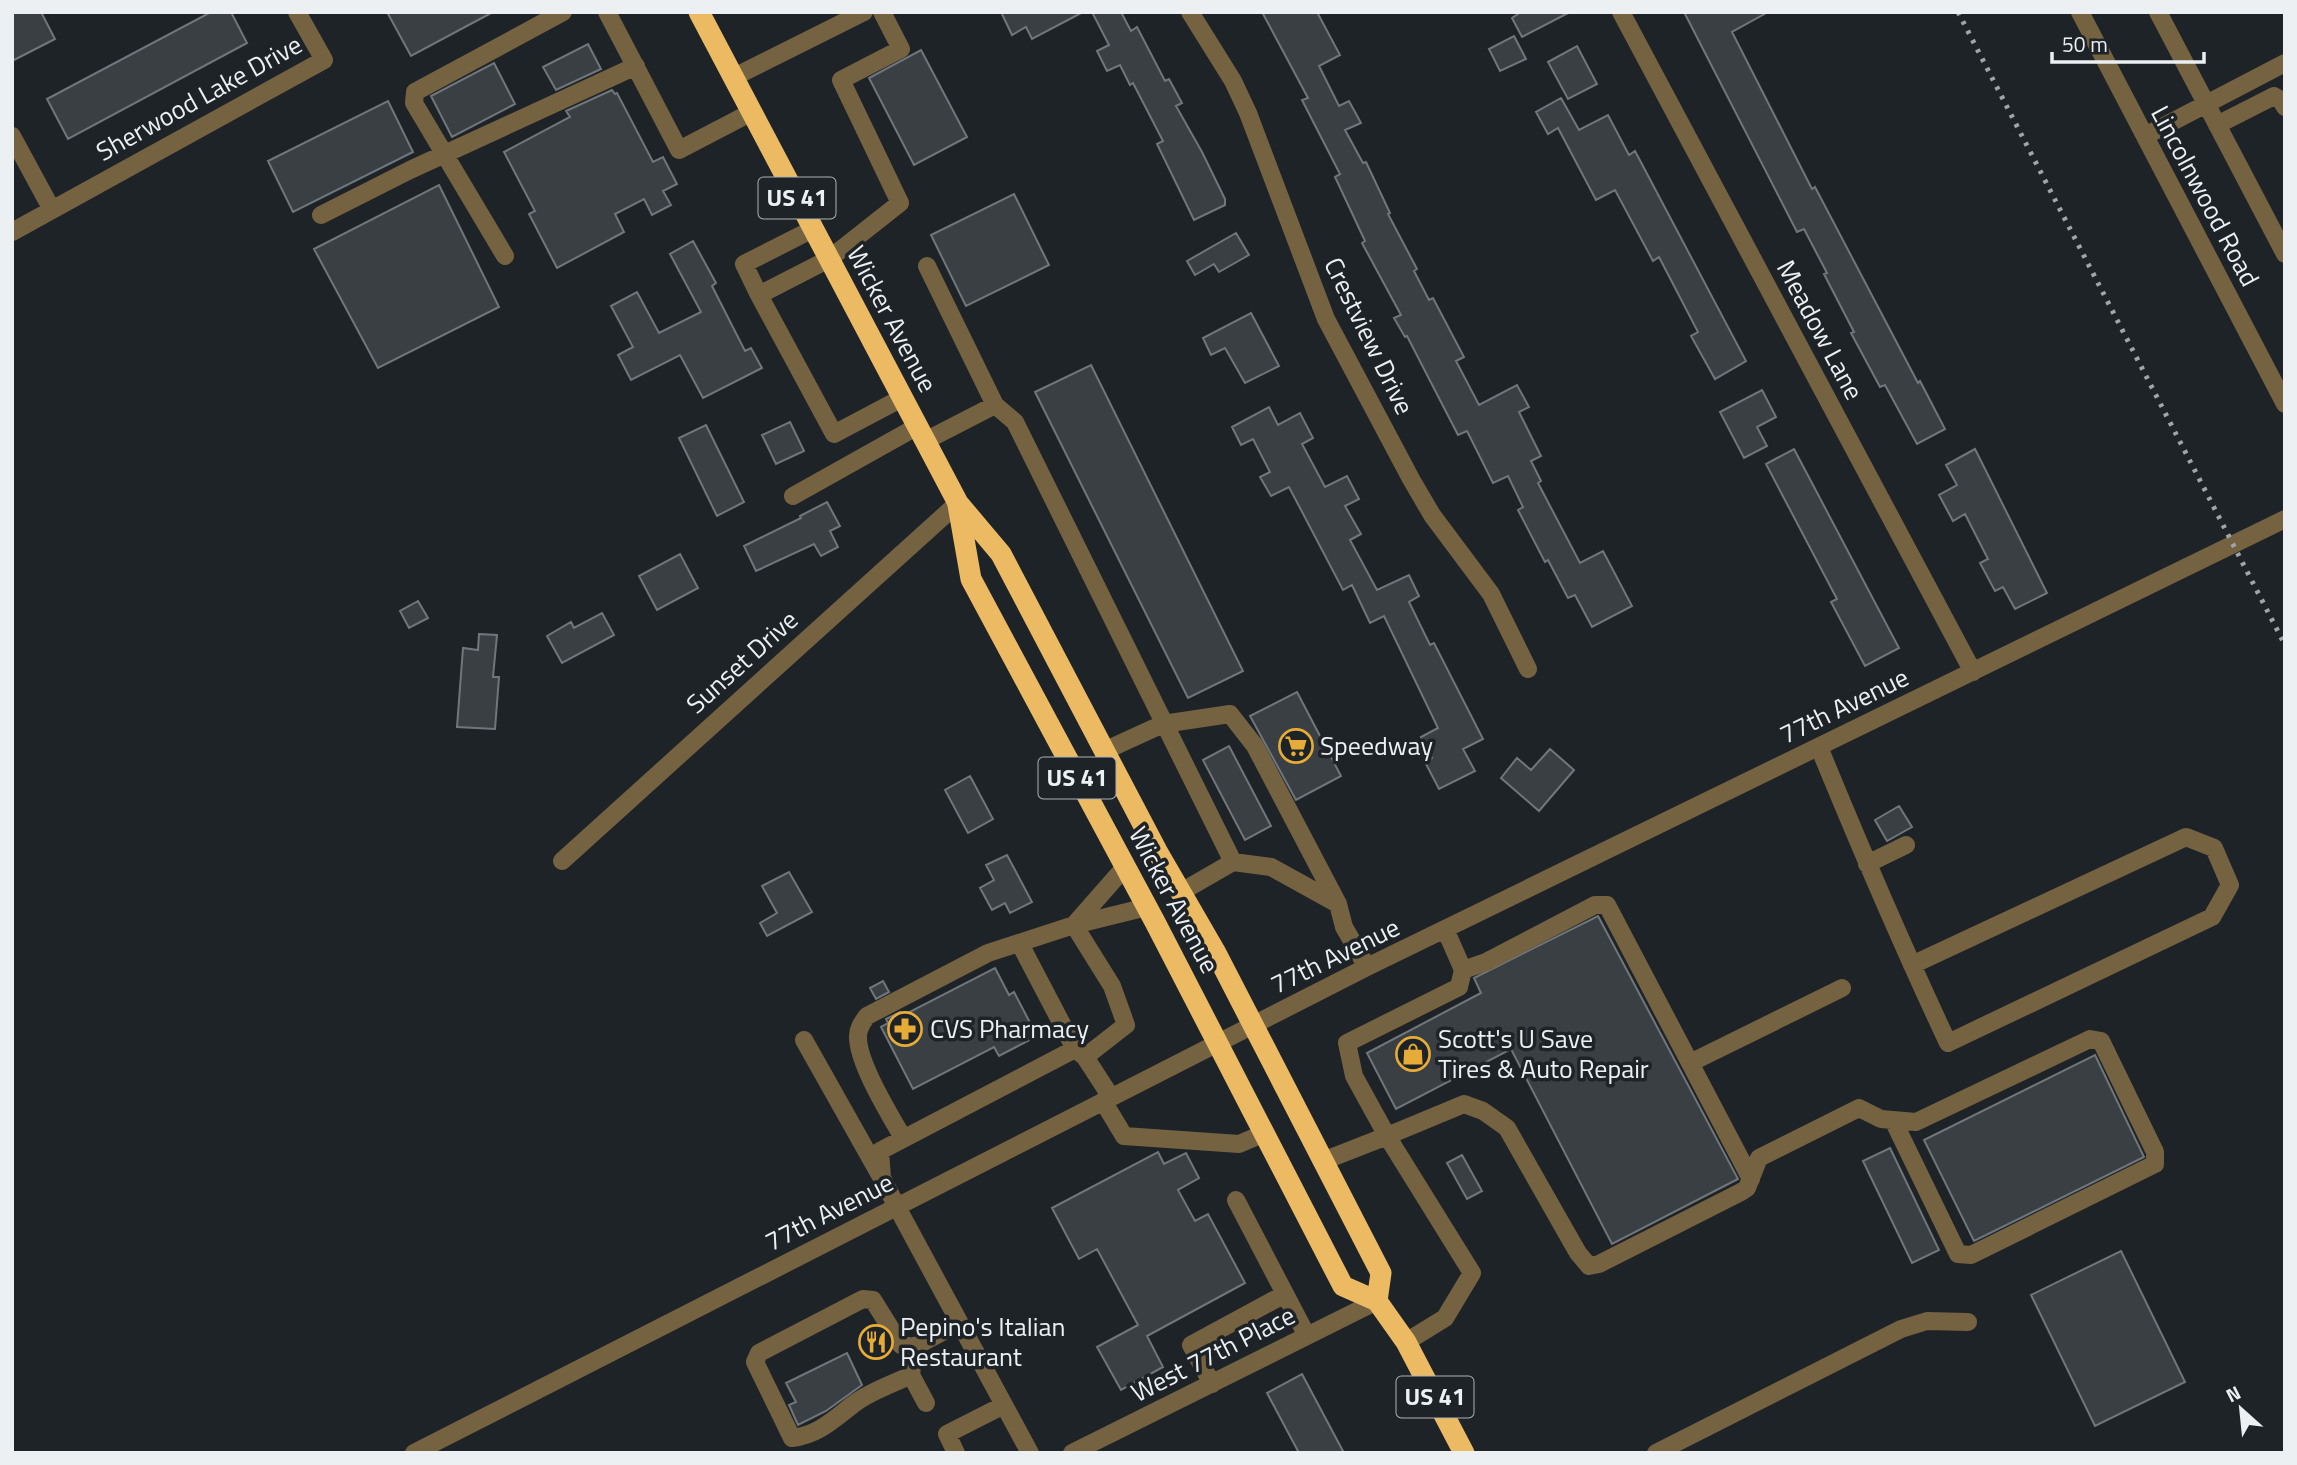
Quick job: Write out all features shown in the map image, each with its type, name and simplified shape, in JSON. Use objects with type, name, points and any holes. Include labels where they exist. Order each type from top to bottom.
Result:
[{"type":"highway","name":"Wicker Avenue","points":[[699,12],[958,503],[1001,554],[1252,1026],[1381,1273],[1377,1301],[1343,1286],[1147,907],[971,579],[958,503]]},
{"type":"highway","name":"US 41","points":[[1377,1301],[1406,1342],[1464,1453]]},
{"type":"street","name":"Sherwood Lake Drive","points":[[12,232],[51,208],[324,60],[298,12]]},
{"type":"street","points":[[505,256],[414,103],[415,92],[563,12]]},
{"type":"street","points":[[607,12],[679,150],[752,112]]},
{"type":"street","points":[[734,77],[864,12]]},
{"type":"street","points":[[759,295],[829,259],[900,204],[841,80],[901,49],[882,12]]},
{"type":"street","name":"Crestview Drive","points":[[1190,12],[1233,81],[1248,113],[1326,319],[1411,479],[1432,515],[1491,594],[1528,669]]},
{"type":"street","name":"Meadow Lane","points":[[1621,12],[1973,672]]},
{"type":"street","name":"Lincolnwood Road","points":[[2080,12],[2285,404]]},
{"type":"street","points":[[2158,12],[2217,125],[2280,233],[2285,254]]},
{"type":"street","points":[[2144,136],[2205,102],[2285,63]]},
{"type":"street","points":[[321,215],[410,170],[446,156],[636,66]]},
{"type":"street","points":[[2217,125],[2279,102],[2262,74]]},
{"type":"street","points":[[12,136],[51,208]]},
{"type":"street","points":[[813,229],[744,264],[759,295],[834,434],[902,398]]},
{"type":"street","points":[[928,266],[995,405],[1015,422],[1233,862]]},
{"type":"street","points":[[793,496],[921,434],[995,405]]},
{"type":"street","name":"Sunset Drive","points":[[562,861],[958,503]]},
{"type":"street","name":"77th Avenue","points":[[414,1453],[1367,967],[1446,931],[2285,519]]},
{"type":"street","points":[[1104,751],[1163,724],[1230,713],[1255,746],[1338,904],[1344,927],[1367,967]]},
{"type":"street","points":[[1819,747],[1867,864],[1912,965],[1948,1043],[2212,917],[2230,885],[2214,848],[2186,837],[1912,965]]},
{"type":"street","points":[[1867,864],[1906,845]]},
{"type":"street","points":[[1181,892],[1233,862],[1271,867],[1338,904]]},
{"type":"street","points":[[1074,925],[1125,867]]},
{"type":"street","points":[[1463,970],[1486,962],[1595,905],[1607,905],[1751,1179]]},
{"type":"street","points":[[904,1138],[875,1088],[858,1038],[860,1026],[867,1016],[976,960],[1074,925],[1147,907]]},
{"type":"street","points":[[882,1178],[880,1151],[1080,1053],[1126,1025],[1112,986],[1074,925]]},
{"type":"street","points":[[1406,1342],[1445,1318],[1472,1273],[1387,1136],[1354,1076],[1347,1043],[1459,987],[1463,970],[1446,931]]},
{"type":"street","points":[[1020,944],[1107,1099],[1124,1136],[1239,1144],[1265,1133]]},
{"type":"street","points":[[1690,1063],[1842,988]]},
{"type":"street","points":[[1323,1161],[1464,1104],[1483,1111],[1507,1128],[1578,1253],[1589,1266],[1600,1264],[1741,1192],[1751,1179],[1759,1158],[1859,1108],[1881,1119],[1894,1120],[1916,1122],[2090,1039],[2101,1041],[2155,1152],[2155,1164],[1971,1255],[1958,1254],[1894,1120]]},
{"type":"street","points":[[804,1040],[882,1178],[1030,1453]]},
{"type":"street","points":[[1236,1200],[1307,1336]]},
{"type":"street","points":[[1212,1384],[1191,1345],[1285,1294]]},
{"type":"street","points":[[911,1375],[855,1403],[842,1417],[806,1436],[792,1438],[755,1362],[759,1353],[863,1299],[873,1300],[901,1345],[914,1347],[959,1323]]},
{"type":"street","name":"West 77th Place","points":[[1072,1453],[1377,1301]]},
{"type":"street","points":[[1656,1453],[1901,1329],[1927,1321],[1968,1321]]},
{"type":"street","points":[[914,1347],[911,1375],[926,1404]]},
{"type":"street","points":[[956,1453],[947,1434],[1004,1405]]},
{"type":"building","points":[[12,12],[41,12],[55,39],[12,61]]},
{"type":"building","points":[[211,12],[231,12],[247,43],[68,139],[47,99]]},
{"type":"building","points":[[387,12],[493,12],[411,56]]},
{"type":"building","points":[[1001,12],[1083,12],[1032,39],[1026,27],[1012,35]]},
{"type":"building","points":[[1092,12],[1121,12],[1131,31],[1137,27],[1165,81],[1169,79],[1182,103],[1176,106],[1202,152],[1225,199],[1225,205],[1194,220],[1157,144],[1163,141],[1133,83],[1130,85],[1120,65],[1107,71],[1097,51],[1109,45]]},
{"type":"building","points":[[1262,12],[1317,12],[1340,55],[1319,66],[1339,106],[1349,101],[1361,123],[1345,130],[1363,163],[1366,162],[1429,300],[1433,298],[1464,357],[1456,361],[1479,405],[1517,385],[1529,407],[1519,412],[1541,456],[1531,461],[1541,481],[1538,483],[1580,563],[1603,551],[1632,606],[1592,627],[1575,595],[1568,598],[1548,560],[1545,562],[1518,510],[1523,507],[1508,476],[1493,483],[1467,431],[1458,435],[1407,336],[1405,337],[1394,318],[1401,315],[1362,243],[1365,241],[1335,177],[1340,174],[1302,100],[1308,98]]},
{"type":"building","points":[[1521,12],[1570,12],[1522,37],[1512,18]]},
{"type":"building","points":[[1684,12],[1768,12],[1732,32],[1812,189],[1815,187],[1945,429],[1917,444],[1885,385],[1880,387],[1851,333],[1854,332],[1824,274],[1827,273],[1804,229],[1797,232]]},
{"type":"building","points":[[1514,36],[1526,59],[1500,71],[1489,49]]},
{"type":"building","points":[[588,44],[601,69],[556,90],[543,67]]},
{"type":"building","points":[[1577,46],[1597,84],[1568,99],[1548,62]]},
{"type":"building","points":[[921,50],[967,137],[914,165],[869,78]]},
{"type":"building","points":[[494,63],[515,104],[452,137],[431,96]]},
{"type":"building","points":[[612,90],[617,93],[653,162],[663,157],[677,184],[663,191],[671,205],[652,215],[644,199],[615,214],[624,232],[557,268],[529,214],[535,211],[504,152],[570,117],[566,111]]},
{"type":"building","points":[[1561,98],[1579,130],[1608,115],[1629,155],[1635,151],[1746,361],[1715,379],[1691,336],[1698,332],[1659,257],[1653,261],[1615,190],[1596,200],[1558,128],[1548,134],[1536,112]]},
{"type":"building","points":[[388,101],[413,152],[293,212],[268,161]]},
{"type":"building","points":[[439,185],[499,307],[378,368],[314,249]]},
{"type":"building","points":[[1014,194],[1049,265],[966,306],[931,235]]},
{"type":"building","points":[[1236,233],[1249,255],[1219,272],[1214,264],[1195,275],[1187,261]]},
{"type":"building","points":[[693,241],[716,283],[712,286],[745,351],[751,348],[762,368],[703,398],[680,355],[631,380],[618,355],[633,347],[611,306],[637,292],[659,333],[701,312],[670,254]]},
{"type":"building","points":[[1251,313],[1279,366],[1245,383],[1225,348],[1211,355],[1203,338]]},
{"type":"building","points":[[1091,365],[1243,671],[1188,698],[1035,392]]},
{"type":"building","points":[[1762,390],[1776,417],[1757,427],[1767,446],[1744,458],[1720,412]]},
{"type":"building","points":[[1269,407],[1278,425],[1300,413],[1313,438],[1302,444],[1325,487],[1347,476],[1359,499],[1345,506],[1361,534],[1350,540],[1377,590],[1409,575],[1419,596],[1409,602],[1430,645],[1434,643],[1483,739],[1463,749],[1475,771],[1439,789],[1425,762],[1432,758],[1421,737],[1438,728],[1384,616],[1370,623],[1352,585],[1343,590],[1289,487],[1271,496],[1260,477],[1270,472],[1253,439],[1241,445],[1232,427]]},
{"type":"building","points":[[790,422],[804,451],[776,464],[762,435]]},
{"type":"building","points":[[706,425],[744,502],[717,516],[679,438]]},
{"type":"building","points":[[1794,449],[1899,648],[1865,666],[1831,602],[1837,599],[1766,464]]},
{"type":"building","points":[[1975,449],[2047,593],[2015,609],[2003,587],[1995,591],[1980,563],[1988,559],[1965,514],[1953,521],[1939,495],[1957,485],[1946,465]]},
{"type":"building","points":[[827,502],[840,526],[830,531],[838,547],[821,556],[814,544],[756,571],[744,546]]},
{"type":"building","points":[[680,554],[698,588],[657,610],[639,576]]},
{"type":"building","points":[[418,601],[428,618],[409,628],[400,611]]},
{"type":"building","points":[[602,613],[614,635],[562,663],[547,636],[571,622],[574,628]]},
{"type":"building","points":[[479,634],[497,635],[493,677],[499,677],[495,729],[457,727],[463,648],[478,650]]},
{"type":"building","name":"Speedway","points":[[1297,692],[1341,776],[1296,800],[1250,716]]},
{"type":"building","name":"Speedway","points":[[1229,746],[1271,826],[1245,840],[1203,760]]},
{"type":"building","points":[[1550,749],[1574,770],[1539,811],[1501,778],[1517,758],[1531,770]]},
{"type":"building","points":[[970,776],[993,819],[968,833],[945,790]]},
{"type":"building","points":[[1899,806],[1912,827],[1887,841],[1875,820]]},
{"type":"building","points":[[1007,855],[1032,902],[1010,913],[1005,903],[992,910],[980,888],[994,880],[986,865]]},
{"type":"building","points":[[789,872],[812,912],[767,936],[760,923],[777,913],[762,886]]},
{"type":"building","points":[[1598,916],[1738,1179],[1612,1244],[1511,1049],[1396,1109],[1367,1053],[1481,993],[1474,978]]},
{"type":"building","name":"CVS Pharmacy","points":[[995,968],[1009,995],[1014,992],[1037,1036],[999,1056],[994,1047],[913,1089],[881,1027],[888,1023],[886,1019],[900,1012],[902,1016]]},
{"type":"building","points":[[883,981],[889,992],[876,999],[870,988]]},
{"type":"building","points":[[2095,1055],[2144,1157],[1974,1241],[1924,1140]]},
{"type":"building","points":[[1890,1148],[1939,1250],[1912,1263],[1863,1161]]},
{"type":"building","points":[[1158,1152],[1164,1164],[1186,1153],[1199,1178],[1178,1190],[1195,1221],[1208,1214],[1245,1283],[1147,1336],[1163,1367],[1121,1390],[1097,1347],[1138,1325],[1097,1249],[1079,1259],[1052,1208]]},
{"type":"building","points":[[1462,1155],[1482,1191],[1467,1199],[1447,1163]]},
{"type":"building","points":[[2121,1251],[2185,1382],[2095,1426],[2031,1295]]},
{"type":"building","points":[[847,1353],[862,1385],[826,1411],[798,1425],[789,1405],[796,1402],[786,1383]]},
{"type":"building","points":[[1302,1374],[1344,1453],[1299,1453],[1267,1393]]},
{"type":"railway","points":[[1958,12],[2285,645]]},
{"type":"place","name":"Speedway","points":[[1296,746]]},
{"type":"place","name":"CVS Pharmacy","points":[[905,1029]]},
{"type":"place","name":"Scott's U Save Tires & Auto Repair","points":[[1413,1054]]},
{"type":"place","name":"Pepino's Italian Restaurant","points":[[876,1342]]}]
